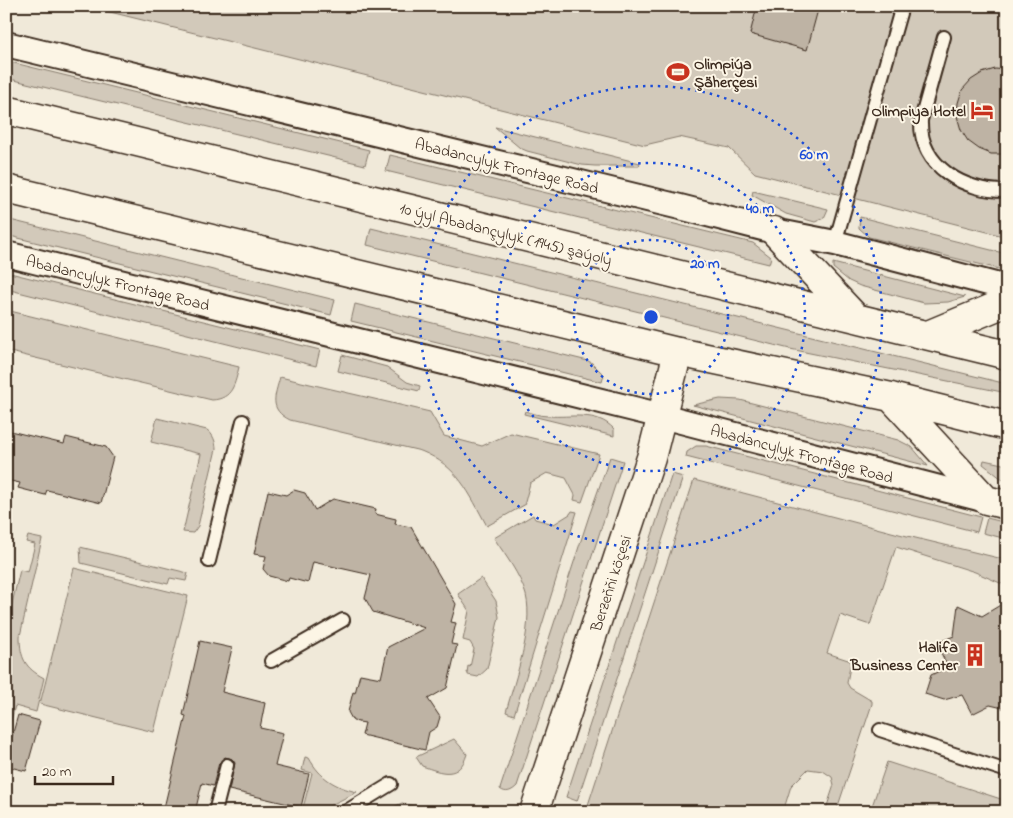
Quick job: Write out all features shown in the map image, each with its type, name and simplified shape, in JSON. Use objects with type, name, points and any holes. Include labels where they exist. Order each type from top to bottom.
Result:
[{"type":"main road","name":"10 ýyl Abadançylyk (1945) şaýoly","points":[[6,110],[1007,355]]},
{"type":"main road","points":[[6,188],[678,352],[891,397],[1007,426]]},
{"type":"main road","points":[[774,231],[856,318]]},
{"type":"main road","points":[[928,335],[1007,302]]},
{"type":"main road","name":"Berzeňňi köçesi","points":[[534,812],[651,458],[678,352]]},
{"type":"main road","points":[[891,397],[996,503]]},
{"type":"street","name":"Abadancylyk Frontage Road","points":[[6,44],[774,231],[836,243],[1007,288]]},
{"type":"street","name":"Abadancylyk Frontage Road","points":[[6,254],[662,416],[996,503]]},
{"type":"lane","points":[[836,243],[902,6]]},
{"type":"lane","points":[[944,37],[921,120],[924,146],[934,162],[949,176],[972,187],[1007,191]]},
{"type":"lane","points":[[209,561],[243,421]]},
{"type":"lane","points":[[271,661],[343,620]]},
{"type":"lane","points":[[880,730],[1007,771]]},
{"type":"lane","points":[[214,812],[227,765]]},
{"type":"lane","points":[[344,812],[391,784]]},
{"type":"shaded area","name":"Olimpiýa Şäherçesi","points":[[86,6],[1007,6],[1007,237],[755,173],[729,148],[679,137],[645,145]]},
{"type":"shaded area","points":[[6,61],[369,150],[365,165],[6,78]]},
{"type":"shaded area","points":[[495,127],[640,163],[639,166],[582,165],[520,148]]},
{"type":"shaded area","points":[[390,155],[753,243],[771,257],[769,264],[386,171]]},
{"type":"shaded area","points":[[753,191],[828,209],[824,218],[815,222],[786,214],[752,195]]},
{"type":"shaded area","points":[[860,217],[1007,254],[1007,271],[869,237],[859,228]]},
{"type":"shaded area","points":[[6,219],[335,300],[331,315],[6,235]]},
{"type":"shaded area","points":[[371,228],[1007,384],[1007,393],[790,349],[367,245]]},
{"type":"shaded area","points":[[833,263],[965,297],[948,302],[924,303],[860,286],[849,281],[833,268]]},
{"type":"shaded area","points":[[6,272],[320,350],[316,366],[6,289]]},
{"type":"shaded area","points":[[355,304],[588,361],[604,375],[602,382],[351,321]]},
{"type":"shaded area","points":[[6,310],[239,367],[236,379],[232,389],[225,397],[212,400],[6,351]]},
{"type":"shaded area","points":[[342,355],[387,367],[407,382],[420,386],[419,391],[338,371]]},
{"type":"shaded area","points":[[280,377],[430,412],[444,436],[482,446],[511,433],[599,454],[582,502],[574,500],[575,495],[566,478],[547,473],[530,483],[526,504],[487,526],[461,482],[444,464],[434,457],[421,451],[290,420],[283,416],[278,411],[275,402]]},
{"type":"shaded area","points":[[720,399],[740,400],[898,440],[912,447],[928,466],[693,405]]},
{"type":"shaded area","points":[[525,411],[545,416],[583,416],[599,419],[614,429],[614,436],[524,414]]},
{"type":"shaded area","points":[[157,418],[207,430],[215,441],[216,449],[198,526],[193,533],[183,532],[201,454],[151,442]]},
{"type":"shaded area","points":[[696,446],[706,446],[981,517],[977,532],[686,457],[687,452]]},
{"type":"shaded area","points":[[610,457],[623,461],[517,786],[507,792],[500,789]]},
{"type":"shaded area","points":[[984,460],[1007,465],[1007,483],[983,464]]},
{"type":"shaded area","points":[[672,474],[683,477],[577,801],[566,797]]},
{"type":"shaded area","points":[[694,480],[899,534],[1007,560],[1007,586],[975,572],[896,547],[870,625],[840,615],[827,653],[851,661],[847,683],[850,688],[872,701],[872,704],[836,812],[825,812],[834,785],[832,777],[823,771],[808,769],[791,786],[783,812],[616,812],[588,805]]},
{"type":"shaded area","points":[[572,511],[577,512],[514,715],[506,712],[526,638],[528,608],[526,595],[520,580],[494,538],[533,515],[535,519],[554,524]]},
{"type":"shaded area","points":[[987,518],[1007,523],[1007,539],[983,533]]},
{"type":"shaded area","points":[[28,536],[42,539],[20,636],[20,644],[28,666],[44,678],[36,712],[15,706],[6,738],[6,629],[20,570],[28,572],[35,544],[26,542]]},
{"type":"shaded area","points":[[80,547],[188,573],[186,581],[170,578],[168,584],[81,563]]},
{"type":"shaded area","points":[[74,568],[188,596],[154,732],[40,704]]},
{"type":"shaded area","points":[[481,578],[496,601],[499,617],[487,669],[478,677],[468,675],[467,673],[474,649],[470,642],[463,640],[469,611],[458,594]]},
{"type":"shaded area","points":[[454,739],[467,754],[464,762],[455,771],[436,771],[422,766],[416,757]]},
{"type":"shaded area","points":[[305,757],[309,758],[318,771],[329,781],[357,792],[317,812],[302,812],[312,773],[302,770]]},
{"type":"shaded area","points":[[887,762],[1007,801],[1007,812],[870,812]]},
{"type":"shaded area","points":[[402,803],[417,807],[415,812],[384,812]]},
{"type":"building","points":[[757,6],[819,6],[807,50],[750,34]]},
{"type":"building","name":"Olimpiya Hotel","points":[[995,69],[1007,70],[1007,154],[991,154],[979,149],[968,141],[961,130],[957,116],[962,90],[971,80],[982,73]]},
{"type":"building","points":[[6,430],[64,444],[66,437],[106,447],[113,457],[101,503],[47,490],[45,495],[18,488],[20,483],[6,480]]},
{"type":"building","points":[[294,490],[305,493],[315,510],[333,499],[376,509],[375,514],[396,519],[395,524],[411,527],[456,604],[451,622],[456,623],[451,644],[457,645],[447,688],[428,699],[440,717],[437,727],[429,732],[425,750],[362,735],[365,723],[353,721],[348,712],[360,674],[381,678],[388,647],[425,628],[373,612],[365,598],[371,575],[313,562],[308,583],[289,578],[288,581],[269,576],[263,569],[266,556],[254,554],[268,491],[286,495]]},
{"type":"building","name":"Halifa Business Center","points":[[1007,601],[1007,709],[990,705],[972,714],[962,695],[944,700],[925,694],[931,675],[948,667],[936,643],[954,636],[958,605],[982,616]]},
{"type":"building","points":[[200,641],[232,648],[222,692],[265,703],[260,728],[283,733],[275,766],[309,774],[301,807],[229,790],[235,763],[232,759],[225,757],[219,763],[213,786],[202,783],[195,812],[163,812],[186,716],[183,715]]},
{"type":"building","points":[[18,715],[40,721],[26,771],[6,766],[6,757]]},
{"type":"place","name":"Olimpiýa Şäherçesi","points":[[678,72]]},
{"type":"place","name":"Olimpiya Hotel","points":[[982,110]]},
{"type":"place","name":"Halifa Business Center","points":[[975,655]]}]
